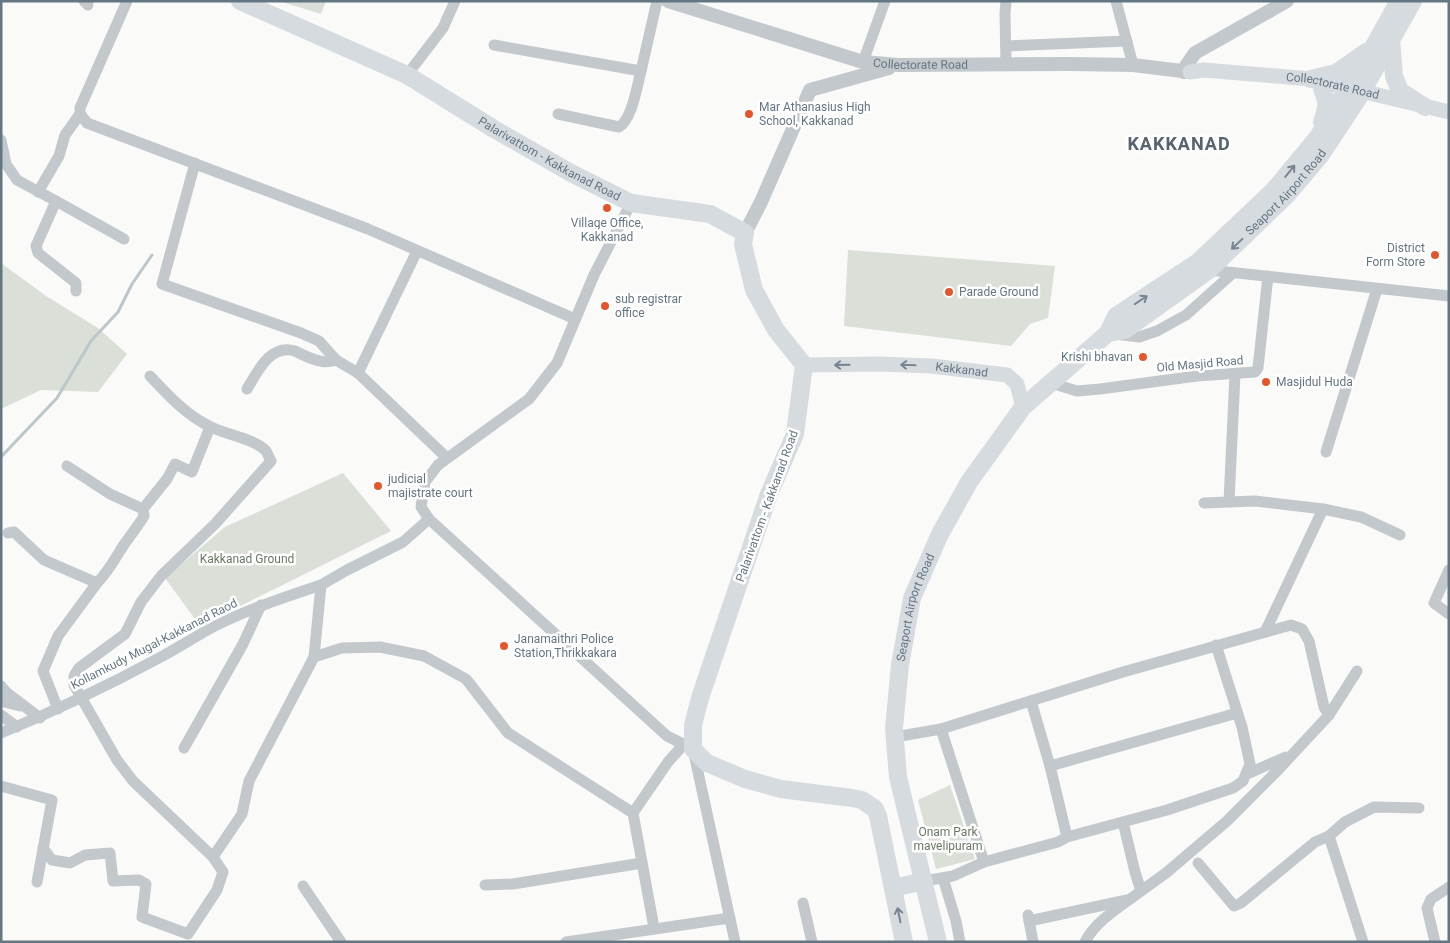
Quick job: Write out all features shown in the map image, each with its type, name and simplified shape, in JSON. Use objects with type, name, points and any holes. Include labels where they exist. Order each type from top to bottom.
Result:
[{"type":"main road","name":"Palarivattom - Kakkanad Road","points":[[240,1],[407,74],[494,129],[570,173],[631,203],[710,214],[745,233]]},
{"type":"main road","name":"Seaport Airport Road","points":[[1383,42],[1399,1]]},
{"type":"main road","name":"Seaport Airport Road","points":[[1108,333],[1125,330],[1209,270],[1288,195],[1320,156],[1353,93],[1383,42],[1412,1]]},
{"type":"main road","points":[[1318,137],[1327,102],[1317,84],[1383,42],[1400,91],[1425,107]]},
{"type":"main road","name":"Collectorate Road","points":[[1187,70],[1204,77],[1317,84],[1449,112]]},
{"type":"main road","name":"Seaport Airport Road","points":[[938,942],[898,777],[895,738],[900,665],[912,598],[940,534],[969,482],[1023,407],[1108,333],[1116,316],[1198,262],[1274,190],[1353,93]]},
{"type":"main road","points":[[745,233],[743,244],[754,290],[776,330],[804,365]]},
{"type":"main road","name":"Kakkanad","points":[[804,365],[879,364],[931,366],[1007,375],[1017,384],[1023,407]]},
{"type":"main road","name":"Palarivattom - Kakkanad Road","points":[[688,747],[700,698],[769,494],[795,434],[804,365]]},
{"type":"main road","points":[[688,747],[707,763],[744,779],[804,793],[852,798],[869,804],[878,816],[904,942]]},
{"type":"main road","points":[[893,888],[924,881]]},
{"type":"street","points":[[38,192],[59,156],[65,135],[80,114],[84,98],[127,1]]},
{"type":"street","points":[[407,74],[443,28],[455,1]]},
{"type":"street","points":[[558,114],[619,127],[625,124],[641,72],[657,1]]},
{"type":"street","name":"Collectorate Road","points":[[668,1],[685,4],[863,62],[899,65],[1133,65],[1187,70]]},
{"type":"street","points":[[863,62],[885,1]]},
{"type":"street","points":[[1006,1],[1006,64]]},
{"type":"street","points":[[1116,1],[1133,65]]},
{"type":"street","points":[[1187,70],[1195,53],[1287,1]]},
{"type":"street","points":[[1006,46],[1127,42]]},
{"type":"street","points":[[494,45],[641,72]]},
{"type":"street","points":[[745,233],[761,202],[810,90],[899,65]]},
{"type":"street","points":[[80,114],[87,123],[93,126],[368,230],[575,319]]},
{"type":"street","points":[[1,140],[6,164],[17,180],[124,239]]},
{"type":"street","points":[[194,163],[162,284],[320,341],[336,360],[358,373],[447,458]]},
{"type":"street","points":[[56,201],[36,246],[38,253],[76,284],[76,291]]},
{"type":"street","points":[[631,203],[594,275],[557,363],[529,399],[438,465],[425,482],[421,507],[428,519],[667,736],[688,747],[735,942]]},
{"type":"street","points":[[358,373],[417,251]]},
{"type":"street","points":[[1209,270],[1449,296]]},
{"type":"street","points":[[1108,333],[1139,338],[1157,331],[1186,315],[1233,273]]},
{"type":"street","name":"Old Masjid Road","points":[[1051,383],[1076,391],[1197,376],[1255,372],[1258,368],[1268,276]]},
{"type":"street","points":[[1326,452],[1377,289]]},
{"type":"street","points":[[247,389],[259,369],[270,356],[282,350],[294,351],[306,357],[327,363],[336,360]]},
{"type":"street","points":[[1229,502],[1235,374]]},
{"type":"street","points":[[43,848],[52,860],[70,863],[84,855],[110,853],[113,880],[138,880],[146,884],[142,917],[188,934],[217,890],[222,872],[213,857],[133,781],[117,760],[74,685],[74,676],[78,668],[125,634],[141,602],[161,576],[214,524],[271,462],[267,452],[262,448],[210,427],[189,414],[150,376]]},
{"type":"street","points":[[58,709],[43,671],[58,636],[97,583],[108,572],[124,544],[144,516],[143,508],[168,478],[175,464],[192,472],[210,427]]},
{"type":"street","points":[[68,466],[110,494],[143,508]]},
{"type":"street","points":[[1204,503],[1255,501],[1323,509],[1361,518],[1400,535]]},
{"type":"street","points":[[1265,632],[1323,509]]},
{"type":"street","name":"Kollamkudy Mugal-Kakkanad Raod","points":[[1,733],[40,718],[82,698],[161,657],[214,626],[261,605],[321,585],[403,542],[428,519]]},
{"type":"street","points":[[8,532],[14,532],[44,560],[97,583]]},
{"type":"street","points":[[1449,570],[1434,604],[1449,614]]},
{"type":"street","points":[[213,857],[242,814],[249,781],[314,657],[321,585]]},
{"type":"street","points":[[184,748],[244,644],[261,605]]},
{"type":"street","points":[[895,738],[941,729],[1216,645],[1291,625],[1302,629],[1309,641],[1324,707],[1329,715]]},
{"type":"street","points":[[924,881],[954,876],[984,862],[1167,810],[1233,788],[1243,781],[1250,764],[1242,727],[1216,645]]},
{"type":"street","points":[[314,657],[342,648],[380,647],[424,656],[466,679],[508,733],[632,813],[654,928]]},
{"type":"street","points":[[1085,942],[1088,936],[1105,918],[1166,873],[1227,820],[1329,715],[1357,671]]},
{"type":"street","points":[[1,686],[40,718]]},
{"type":"street","points":[[1,701],[26,708]]},
{"type":"street","points":[[1031,701],[1050,766],[1067,837]]},
{"type":"street","points":[[1050,766],[1237,714]]},
{"type":"street","points":[[1,715],[16,727]]},
{"type":"street","points":[[941,729],[984,862]]},
{"type":"street","points":[[632,813],[668,762],[688,747]]},
{"type":"street","points":[[1246,774],[1290,756]]},
{"type":"street","points":[[1,786],[52,800],[37,882]]},
{"type":"street","points":[[1198,863],[1234,906],[1241,903],[1316,842],[1329,836],[1345,822],[1374,807],[1419,808]]},
{"type":"street","points":[[1122,822],[1134,872],[1141,891]]},
{"type":"street","points":[[1329,836],[1363,942]]},
{"type":"street","points":[[485,885],[513,884],[642,863]]},
{"type":"street","points":[[943,878],[956,921],[960,942]]},
{"type":"street","points":[[303,886],[341,942]]},
{"type":"street","points":[[1435,942],[1428,908],[1431,900],[1449,887]]},
{"type":"street","points":[[1033,942],[1028,918],[1131,899]]},
{"type":"street","points":[[803,903],[812,942]]},
{"type":"street","points":[[566,942],[730,918]]},
{"type":"green space","points":[[279,1],[326,1],[321,14]]},
{"type":"green space","name":"Parade Ground","points":[[848,250],[1055,266],[1048,318],[1030,324],[1011,346],[844,326]]},
{"type":"green space","points":[[1,263],[46,296],[98,328],[127,354],[98,392],[41,390],[1,409]]},
{"type":"green space","name":"Kakkanad Ground","points":[[343,473],[391,531],[200,626],[165,578],[225,527]]},
{"type":"green space","name":"Onam Park mavelipuram","points":[[950,785],[975,859],[936,869],[918,800]]},
{"type":"waterway","points":[[1,457],[57,398],[91,341],[118,312],[132,284],[152,255]]},
{"type":"place","name":"Mar Athanasius High School, Kakkanad","points":[[749,114]]},
{"type":"place","name":"Village Office, Kakkanad","points":[[607,208]]},
{"type":"place","name":"District Form Store","points":[[1435,255]]},
{"type":"place","name":"Parade Ground","points":[[949,292]]},
{"type":"place","name":"sub registrar office","points":[[605,306]]},
{"type":"place","name":"Krishi bhavan","points":[[1143,357]]},
{"type":"place","name":"Masjidul Huda","points":[[1266,382]]},
{"type":"place","name":"judicial majistrate court","points":[[378,486]]},
{"type":"place","name":"Janamaithri Police Station,Thrikkakara","points":[[504,646]]},
{"type":"district","name":"KAKKANAD","points":[[1179,144]]}]
